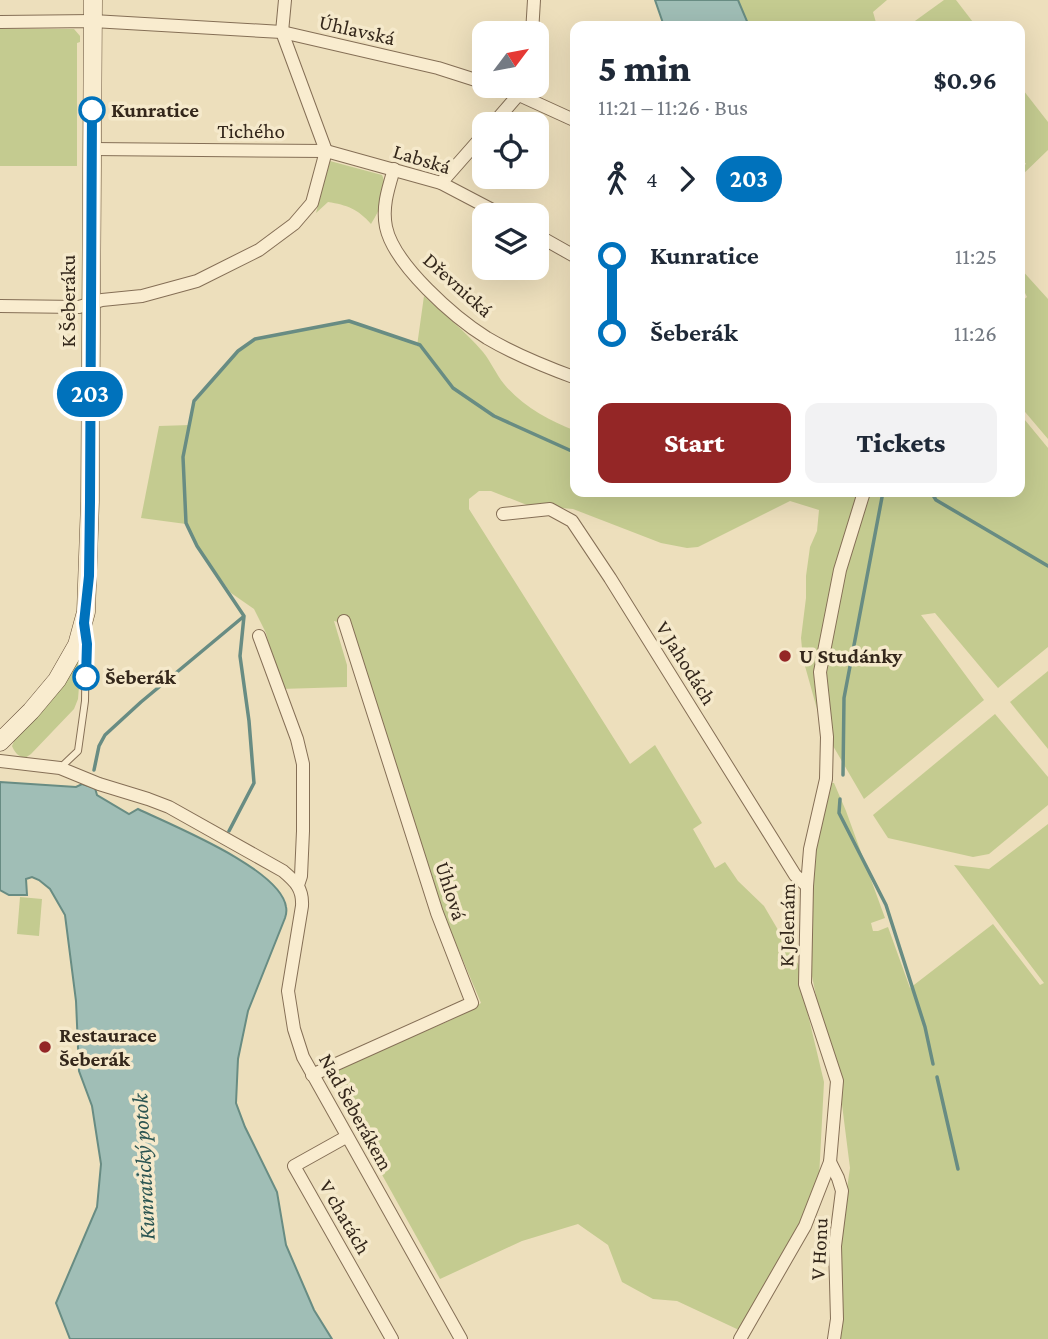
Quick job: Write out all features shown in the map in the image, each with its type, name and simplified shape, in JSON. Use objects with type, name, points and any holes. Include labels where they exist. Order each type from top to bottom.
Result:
[{"type":"street","name":"K Šeberáku","points":[[0,742],[49,692],[77,645],[84,623],[89,576],[93,0]]},
{"type":"street","points":[[0,306],[79,307],[102,299],[142,296],[197,281],[259,250],[294,224],[312,203],[326,151],[282,32],[285,0]]},
{"type":"street","points":[[533,21],[534,0]]},
{"type":"street","name":"Úhlavská","points":[[0,22],[93,21],[282,32],[438,68],[472,79]]},
{"type":"street","points":[[503,112],[515,98]]},
{"type":"street","points":[[536,98],[570,118]]},
{"type":"street","points":[[441,183],[472,148]]},
{"type":"street","name":"Tichého","points":[[92,149],[326,151]]},
{"type":"street","name":"Labská","points":[[326,151],[441,183],[479,203]]},
{"type":"street","name":"Dřevnická","points":[[394,169],[383,208],[386,230],[399,257],[431,293],[487,338],[570,375]]},
{"type":"street","points":[[549,242],[570,254]]},
{"type":"street","name":"K Jelenám","points":[[740,1339],[805,1226],[830,1162],[837,1081],[805,984],[807,886],[810,849],[826,779],[827,737],[820,672],[840,570],[862,497]]},
{"type":"street","name":"V Jahodách","points":[[503,514],[550,509],[572,521],[795,875],[807,886]]},
{"type":"street","name":"Úhlová","points":[[312,1075],[472,1003],[437,913],[344,621]]},
{"type":"street","name":"Nad Šeberákem","points":[[259,636],[303,764],[303,831],[301,876],[298,885],[302,906],[288,991],[294,1029],[312,1075],[461,1339]]},
{"type":"street","points":[[0,761],[60,768],[169,807],[283,871],[298,885]]},
{"type":"street","name":"V chatách","points":[[346,1137],[294,1166],[392,1339]]},
{"type":"street","name":"V Honu","points":[[830,1162],[842,1191],[835,1246],[837,1319],[834,1339]]},
{"type":"lane","points":[[60,768],[78,751],[85,701],[87,644],[84,623]]},
{"type":"green space","points":[[738,0],[887,0],[873,12],[876,21],[747,21]]},
{"type":"green space","points":[[944,0],[956,0],[972,21],[915,21]]},
{"type":"green space","points":[[0,29],[74,29],[80,36],[80,42],[77,43],[77,166],[0,166]]},
{"type":"green space","points":[[1025,92],[1048,122],[1048,150],[1025,172]]},
{"type":"green space","points":[[330,161],[382,175],[384,193],[371,224],[357,211],[335,203],[328,202],[316,213]]},
{"type":"green space","points":[[1025,274],[1048,299],[1048,439],[1025,412]]},
{"type":"green space","points":[[424,296],[476,344],[504,384],[519,399],[546,418],[570,429],[570,497],[1025,497],[1025,420],[1048,448],[1048,647],[998,688],[935,613],[921,615],[984,700],[864,799],[822,727],[803,659],[801,638],[806,576],[819,510],[790,501],[698,547],[687,548],[661,543],[573,509],[527,505],[491,491],[479,491],[469,499],[469,509],[630,764],[655,745],[702,823],[693,829],[715,868],[725,862],[738,881],[764,906],[801,969],[801,985],[824,1082],[819,1178],[804,1216],[739,1330],[677,1301],[653,1299],[622,1282],[608,1245],[578,1224],[522,1241],[440,1279],[326,1074],[451,1020],[481,1003],[440,906],[349,625],[334,621],[347,665],[347,687],[280,689],[266,633],[254,609],[231,593],[197,546],[186,524],[141,518],[159,426],[190,425],[194,404],[238,351],[255,340],[349,321],[405,339],[417,346]]},
{"type":"green space","points":[[82,650],[78,699],[74,709],[31,754],[25,758],[20,756],[12,746],[15,739],[53,698]]},
{"type":"green space","points":[[1048,671],[1048,749],[1010,702]]},
{"type":"green space","points":[[995,714],[1048,777],[1048,805],[989,854],[973,857],[888,838],[873,815]]},
{"type":"green space","points":[[831,783],[834,783],[846,811],[885,918],[871,923],[873,931],[888,927],[910,988],[993,924],[1040,985],[1044,983],[954,865],[989,869],[1048,824],[1048,1339],[837,1339],[839,1243],[850,1168],[836,1057],[819,1011],[811,971],[812,864]]},
{"type":"green space","points":[[20,897],[42,899],[39,936],[17,934]]},
{"type":"water","points":[[655,0],[738,0],[747,21],[662,21]]},
{"type":"water","points":[[0,782],[76,787],[82,784],[95,788],[97,795],[129,814],[138,809],[223,850],[265,878],[280,893],[286,914],[248,1011],[238,1059],[236,1103],[277,1192],[286,1245],[314,1310],[332,1339],[70,1339],[56,1303],[97,1207],[101,1164],[92,1106],[79,1071],[76,1001],[65,915],[50,889],[32,877],[26,879],[27,895],[9,895],[0,890]]},
{"type":"waterway","name":"Kunratický potok","points":[[229,831],[254,783],[240,656],[244,616],[197,546],[186,523],[183,457],[194,401],[238,351],[255,339],[349,321],[420,345],[453,388],[494,416],[570,450]]},
{"type":"waterway","points":[[843,775],[844,698],[882,497]]},
{"type":"waterway","points":[[934,497],[1048,566]]},
{"type":"waterway","points":[[94,770],[99,746],[105,735],[243,617]]},
{"type":"waterway","points":[[840,799],[839,813],[886,905],[925,1027],[933,1064]]},
{"type":"waterway","points":[[937,1077],[958,1169]]},
{"type":"bus line","name":"203","points":[[86,677],[87,644],[84,623],[89,576],[92,110]]},
{"type":"place","name":"Kunratice","points":[[92,110]]},
{"type":"place","name":"U Studánky","points":[[785,656]]},
{"type":"place","name":"Šeberák","points":[[86,677]]},
{"type":"place","name":"Restaurace Šeberák","points":[[45,1047]]}]
